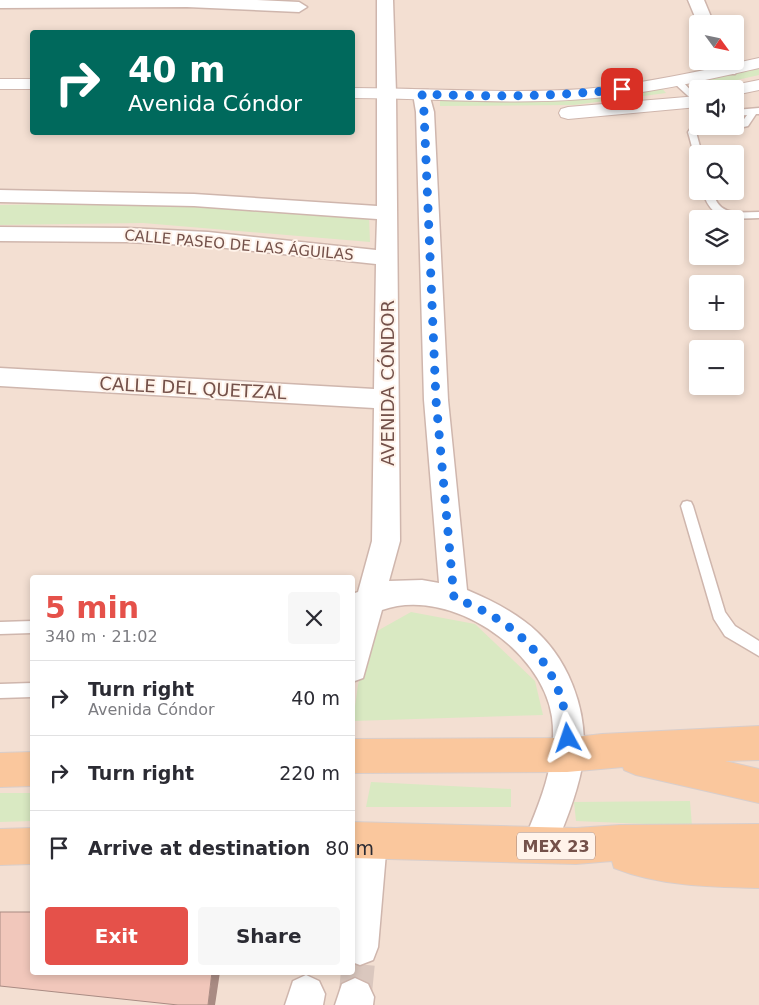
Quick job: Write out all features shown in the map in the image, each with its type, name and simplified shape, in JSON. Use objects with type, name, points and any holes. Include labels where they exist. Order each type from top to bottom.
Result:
[{"type":"main road","points":[[355,756],[567,755],[602,751],[759,743]]},
{"type":"main road","points":[[602,751],[759,786]]},
{"type":"main road","points":[[0,770],[30,769]]},
{"type":"main road","name":"MEX 23","points":[[362,840],[576,846],[620,843],[759,842]]},
{"type":"main road","points":[[0,847],[30,846]]},
{"type":"main road","points":[[576,846],[700,869],[759,870]]},
{"type":"street","name":"AVENIDA CÓNDOR","points":[[355,648],[362,603],[386,541],[387,100],[385,0]]},
{"type":"street","points":[[696,0],[702,15]]},
{"type":"street","points":[[0,3],[219,1],[261,2],[299,7]]},
{"type":"street","points":[[744,63],[759,63]]},
{"type":"street","points":[[355,94],[430,106],[476,96],[584,94],[678,82],[709,70]]},
{"type":"street","points":[[0,84],[30,84]]},
{"type":"street","points":[[744,88],[759,85]]},
{"type":"street","points":[[355,101],[387,100]]},
{"type":"street","points":[[499,114],[585,112],[689,103]]},
{"type":"street","points":[[430,106],[436,400],[454,598]]},
{"type":"street","points":[[0,196],[194,200],[387,213]]},
{"type":"street","name":"CALLE PASEO DE LAS ÁGUILAS","points":[[0,234],[127,235],[208,239],[387,258]]},
{"type":"street","name":"CALLE DEL QUETZAL","points":[[0,377],[386,399]]},
{"type":"street","points":[[362,603],[413,592],[454,598],[478,607],[509,625],[535,650],[555,681],[567,715],[567,755],[556,804],[539,845]]},
{"type":"street","points":[[360,947],[362,840]]},
{"type":"lane","points":[[678,82],[689,94]]},
{"type":"lane","points":[[744,124],[756,111]]},
{"type":"lane","points":[[710,200],[712,206],[716,210],[759,215]]},
{"type":"lane","points":[[687,506],[719,615],[730,631],[748,644],[759,649]]},
{"type":"lane","points":[[0,628],[30,627]]},
{"type":"lane","points":[[0,691],[30,690]]},
{"type":"shaded area","points":[[0,0],[759,0],[759,1005],[0,1005]]},
{"type":"green space","points":[[759,67],[759,75],[737,80],[698,80]]},
{"type":"green space","points":[[659,85],[666,93],[574,105],[440,106],[440,98]]},
{"type":"green space","points":[[156,202],[369,217],[370,242],[143,223],[0,225],[0,205]]},
{"type":"green space","points":[[411,612],[475,624],[535,681],[543,715],[355,721],[358,685],[370,635]]},
{"type":"green space","points":[[371,782],[511,789],[511,807],[366,807]]},
{"type":"green space","points":[[0,793],[30,793],[30,821],[0,822]]},
{"type":"green space","points":[[690,801],[692,826],[576,821],[574,802]]},
{"type":"building","points":[[0,912],[30,912],[30,975],[212,975],[208,1005],[178,1005],[0,986]]},
{"type":"tunnel","points":[[355,997],[360,947]]},
{"type":"route","points":[[568,738],[567,715],[555,681],[535,650],[509,625],[478,607],[454,598],[436,400],[422,94],[476,96],[584,94],[622,89]]}]
